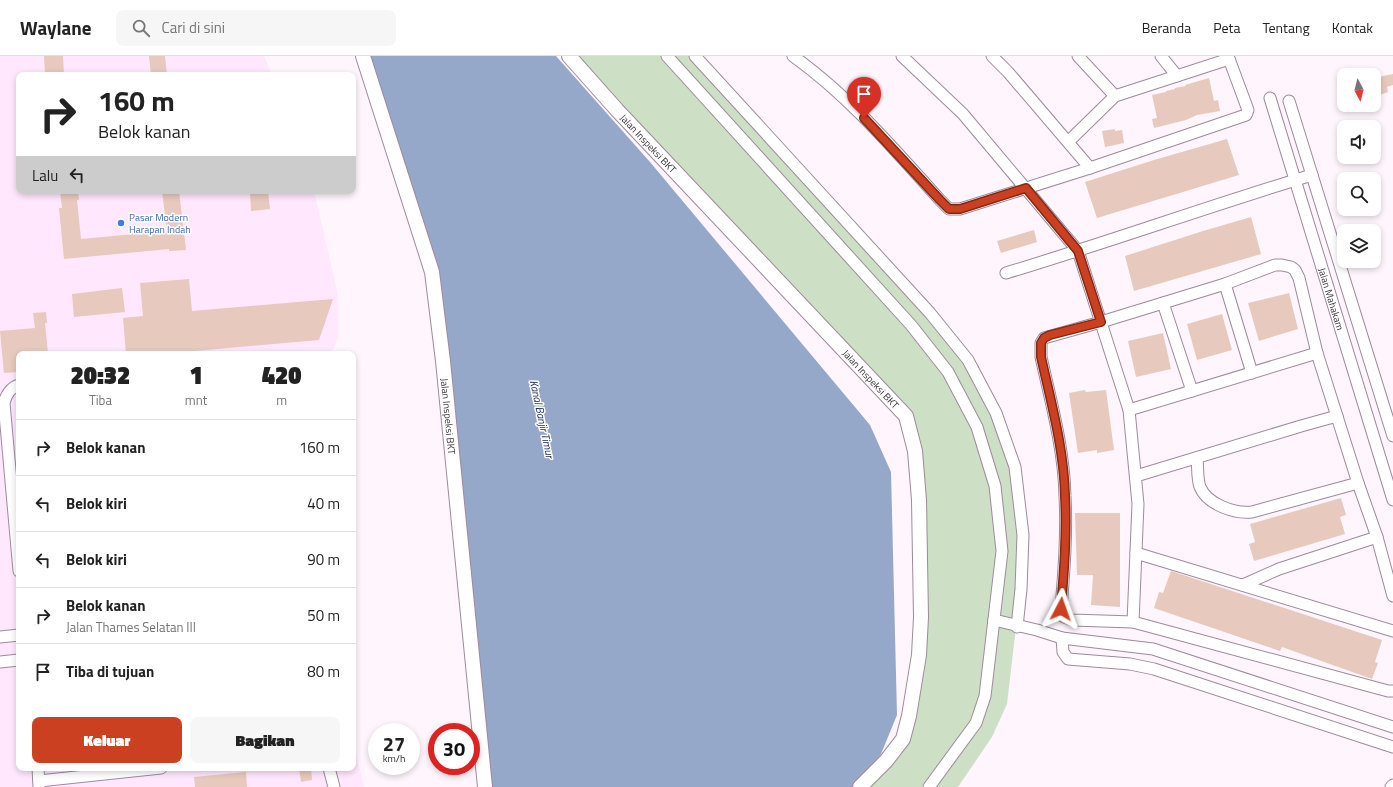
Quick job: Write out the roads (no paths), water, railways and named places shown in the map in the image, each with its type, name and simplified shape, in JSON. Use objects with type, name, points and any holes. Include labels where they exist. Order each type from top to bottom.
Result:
[{"type":"street","name":"Jalan Inspeksi BKT","points":[[362,56],[432,272],[443,361],[485,787]]},
{"type":"street","name":"Jalan Inspeksi BKT","points":[[569,56],[616,110],[906,416],[915,451],[919,500],[921,617],[919,655],[909,716],[903,739],[886,761],[860,787]]},
{"type":"street","points":[[667,56],[911,325],[948,372],[977,427],[995,486],[1002,551],[986,696],[976,723],[929,787]]},
{"type":"street","points":[[695,56],[930,313],[968,360],[996,413],[1015,467],[1023,535],[1021,589],[1017,627]]},
{"type":"street","points":[[793,56],[815,72],[873,127],[949,209],[960,209],[1090,168],[1246,115],[1248,110],[1229,58],[1115,96],[1068,142]]},
{"type":"street","points":[[992,56],[1090,168]]},
{"type":"street","points":[[1078,56],[1115,96]]},
{"type":"street","points":[[1161,56],[1177,76]]},
{"type":"street","points":[[904,57],[963,114],[1078,251],[1129,410],[1138,504],[1133,622]]},
{"type":"street","name":"Jalan Mahakam","points":[[1270,98],[1393,500]]},
{"type":"street","name":"Jalan Mahakam","points":[[1289,101],[1393,436]]},
{"type":"street","points":[[1006,273],[1312,175]]},
{"type":"street","points":[[1393,596],[1377,537],[1358,483],[1318,353],[1299,278],[1295,270],[1287,265],[1275,265],[1225,284],[1044,338],[1041,343],[1041,357],[1060,448],[1065,495],[1065,549],[1061,609],[1064,618],[1072,620],[1133,622],[1388,691],[1393,691]]},
{"type":"street","points":[[1225,284],[1252,373]]},
{"type":"street","points":[[1163,303],[1192,391]]},
{"type":"street","points":[[1129,410],[1318,353]]},
{"type":"street","points":[[16,386],[12,388],[6,396],[4,403],[16,512]]},
{"type":"street","points":[[1136,476],[1337,416]]},
{"type":"street","points":[[1197,458],[1199,485],[1204,495],[1222,506],[1245,513],[1358,483]]},
{"type":"street","points":[[1243,585],[1279,569],[1377,537]]},
{"type":"street","points":[[1136,553],[1393,631]]},
{"type":"street","points":[[994,620],[1017,627],[1037,630],[1062,638],[1153,649],[1393,727]]},
{"type":"street","points":[[0,637],[16,635]]},
{"type":"street","points":[[1062,638],[1063,652],[1068,659],[1130,664],[1154,669],[1393,747]]},
{"type":"street","points":[[0,662],[16,660]]},
{"type":"street","points":[[38,771],[39,784],[138,771]]},
{"type":"street","points":[[330,771],[334,787]]},
{"type":"water","name":"Kanal Banjir Timur","points":[[366,56],[556,56],[650,162],[870,425],[891,472],[897,715],[881,754],[860,787],[491,787],[437,281]]},
{"type":"place","name":"Pasar Modern Harapan Indah","points":[[121,223]]}]
